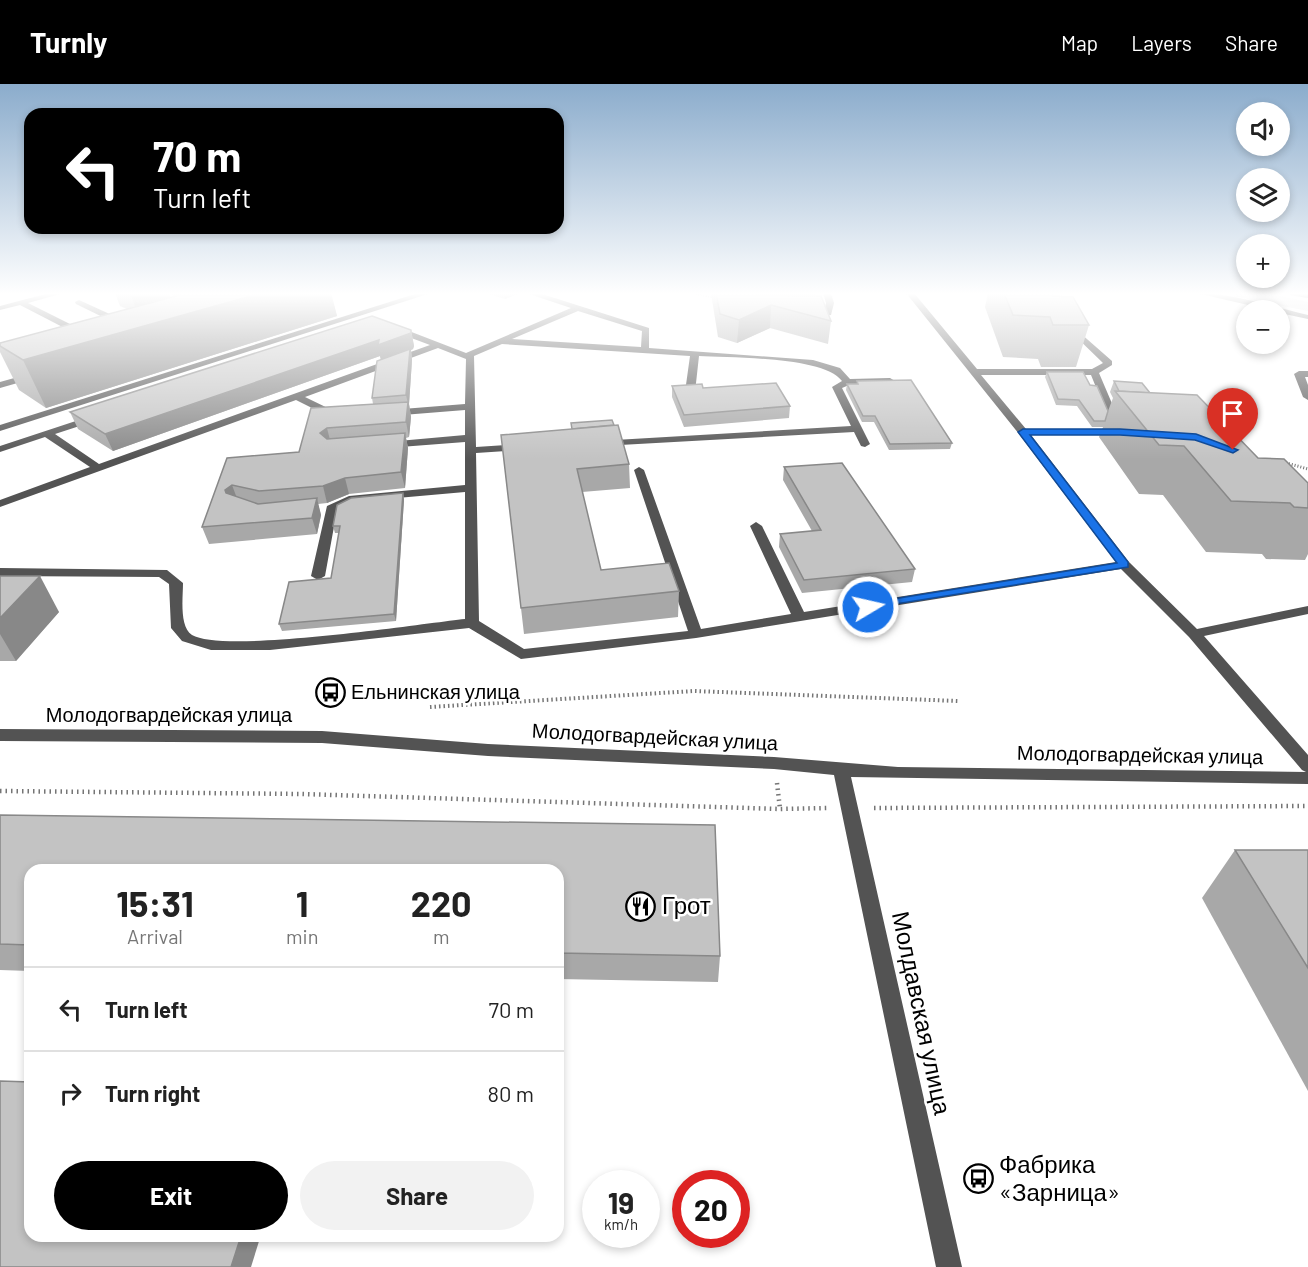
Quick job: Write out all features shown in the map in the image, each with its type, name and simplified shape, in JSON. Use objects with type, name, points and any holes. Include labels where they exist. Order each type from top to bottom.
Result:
[{"type":"street","points":[[0,428],[253,348]]},
{"type":"street","points":[[0,504],[429,348]]},
{"type":"street","points":[[446,348],[470,357],[472,623]]},
{"type":"street","points":[[466,356],[484,348]]},
{"type":"street","points":[[616,348],[788,359],[838,369],[847,382]]},
{"type":"street","points":[[955,348],[1023,432],[1124,565],[1194,634],[1307,775]]},
{"type":"street","points":[[974,372],[1094,372],[1109,363],[1094,348]]},
{"type":"street","points":[[690,392],[695,353]]},
{"type":"street","points":[[155,369],[168,375]]},
{"type":"street","points":[[0,385],[46,371]]},
{"type":"street","points":[[1023,432],[1125,432],[1094,372]]},
{"type":"street","points":[[1308,374],[1299,374],[1308,397]]},
{"type":"street","points":[[865,444],[837,387],[847,382],[890,381]]},
{"type":"street","points":[[296,396],[338,417],[349,416]]},
{"type":"street","points":[[382,413],[470,407]]},
{"type":"street","points":[[0,449],[103,416]]},
{"type":"street","points":[[588,444],[858,429]]},
{"type":"street","points":[[47,434],[98,468]]},
{"type":"street","points":[[378,445],[471,444],[529,447]]},
{"type":"street","points":[[639,470],[696,634]]},
{"type":"street","points":[[318,576],[325,509],[349,499],[471,488]]},
{"type":"street","points":[[756,526],[800,618]]},
{"type":"street","points":[[0,572],[162,573],[176,583],[178,628],[187,638],[210,645],[270,645],[472,623],[521,654],[696,634],[1124,565]]},
{"type":"street","points":[[1194,634],[1308,610]]},
{"type":"street","name":"Молодогвардейская улица","points":[[0,735],[322,737],[488,750],[774,763],[841,771],[898,773],[1307,775]]},
{"type":"street","name":"Молдавская улица","points":[[841,771],[949,1267]]},
{"type":"path","points":[[1280,461],[1308,470]]},
{"type":"path","points":[[430,707],[694,691],[958,701]]},
{"type":"path","points":[[0,791],[302,794],[780,809],[1308,806]]},
{"type":"building","points":[[4,348],[65,348],[23,360]]},
{"type":"building","points":[[271,348],[355,348],[105,434],[70,412]]},
{"type":"building","points":[[410,349],[406,395],[372,398],[377,361]]},
{"type":"building","points":[[1047,372],[1083,372],[1090,385],[1097,386],[1108,411],[1105,421],[1094,421],[1079,400],[1058,399]]},
{"type":"building","points":[[911,380],[952,443],[890,444],[875,416],[863,416],[847,384],[858,384],[857,381]]},
{"type":"building","points":[[1114,381],[1142,383],[1150,393],[1119,391]]},
{"type":"building","points":[[776,383],[790,406],[684,415],[672,386],[702,384],[703,388]]},
{"type":"building","points":[[1115,391],[1197,395],[1258,458],[1284,459],[1308,483],[1308,508],[1294,507],[1290,503],[1231,501],[1184,446],[1159,445]]},
{"type":"building","points":[[408,402],[406,422],[327,428],[320,433],[327,439],[405,433],[401,472],[345,478],[323,486],[259,491],[232,485],[225,490],[226,493],[258,504],[317,498],[312,518],[202,527],[227,458],[299,452],[311,408]]},
{"type":"building","points":[[612,420],[614,425],[572,429],[571,423]]},
{"type":"building","points":[[618,425],[629,464],[577,469],[601,570],[669,563],[679,591],[521,608],[501,435]]},
{"type":"building","points":[[842,463],[915,569],[804,580],[780,534],[821,530],[784,467]]},
{"type":"building","points":[[403,493],[394,614],[279,624],[289,582],[331,578],[340,526],[333,526],[337,505],[351,498]]},
{"type":"building","points":[[0,576],[40,576],[0,618]]},
{"type":"building","points":[[0,815],[715,825],[720,956],[564,953],[564,864],[24,864],[24,945],[0,944]]},
{"type":"building","points":[[1235,850],[1308,850],[1308,968]]},
{"type":"building","points":[[0,1081],[24,1082],[24,1242],[239,1242],[231,1267],[0,1267]]},
{"type":"place","name":"Ельнинская улица","points":[[330,692]]},
{"type":"place","name":"Грот","points":[[641,906]]},
{"type":"place","name":"Фабрика «Зарница»","points":[[978,1179]]},
{"type":"route","points":[[868,607],[1124,565],[1023,432],[1120,432],[1196,437],[1233,450]]}]
